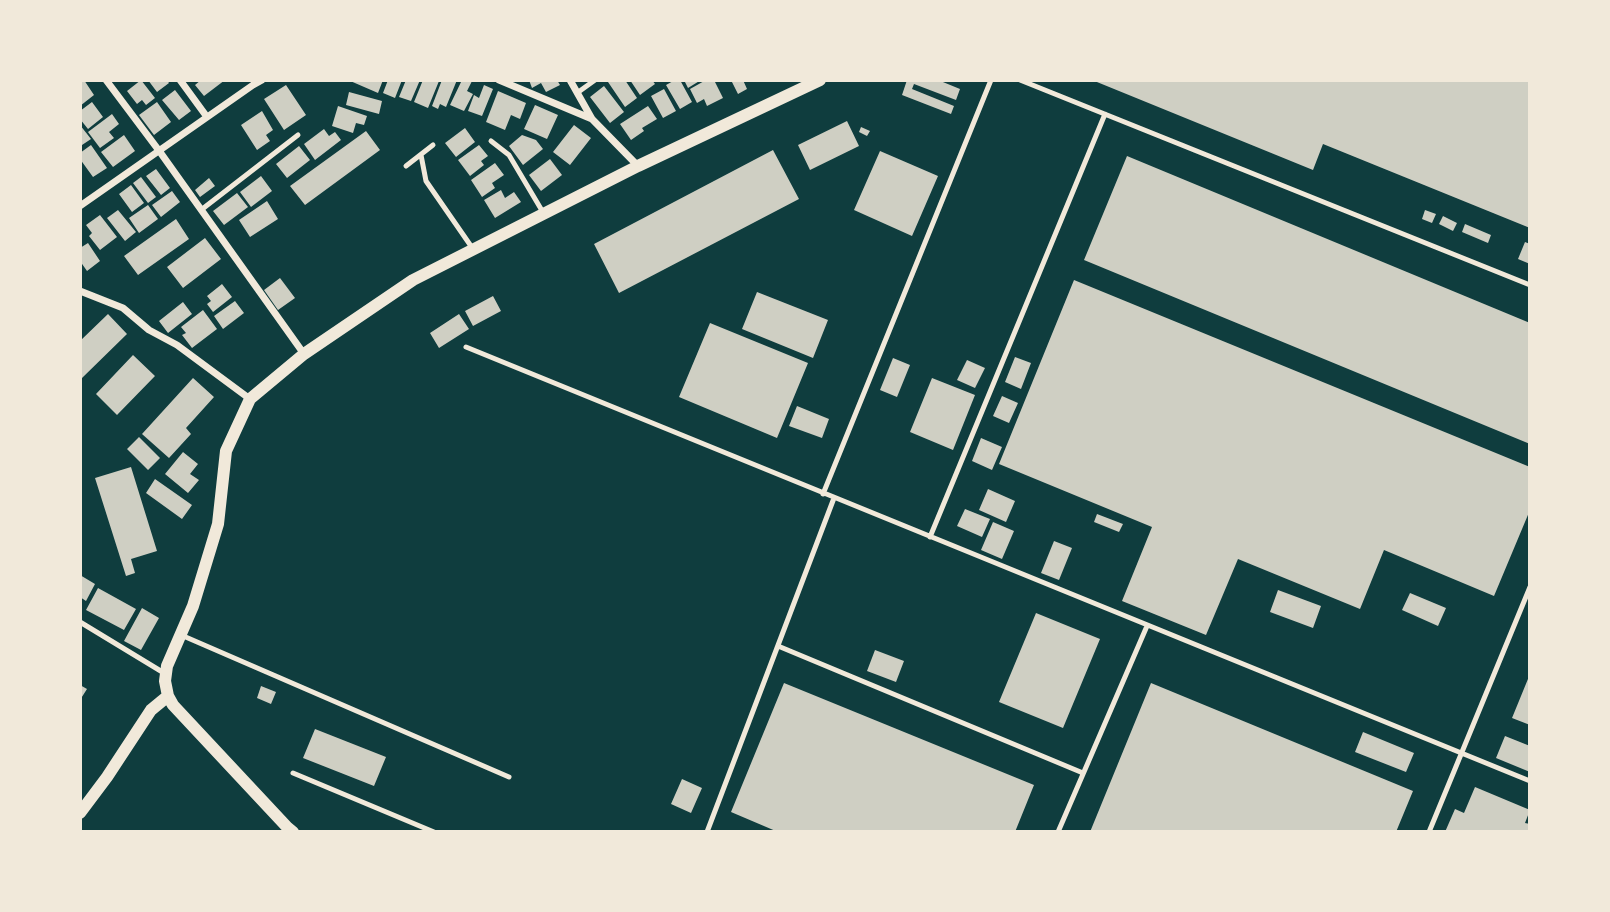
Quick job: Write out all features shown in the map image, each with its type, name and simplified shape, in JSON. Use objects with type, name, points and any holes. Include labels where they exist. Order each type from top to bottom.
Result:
[{"type":"street","points":[[106,80],[304,354]]},
{"type":"street","points":[[180,80],[207,117]]},
{"type":"street","points":[[80,206],[160,152],[251,83],[262,80]]},
{"type":"street","points":[[499,80],[592,119]]},
{"type":"street","points":[[570,80],[592,119],[638,166]]},
{"type":"street","points":[[293,831],[286,827],[173,705],[165,681],[167,666],[193,606],[218,524],[226,451],[250,399],[304,354],[413,281],[638,166],[820,80]]},
{"type":"street","points":[[80,292],[123,308],[149,330],[177,345],[250,399]]},
{"type":"street","points":[[80,813],[151,710],[168,696]]},
{"type":"lane","points":[[578,93],[595,80]]},
{"type":"lane","points":[[823,494],[992,80]]},
{"type":"lane","points":[[1020,80],[1530,285]]},
{"type":"lane","points":[[930,537],[1105,114]]},
{"type":"lane","points":[[201,210],[298,135]]},
{"type":"lane","points":[[491,141],[509,155],[544,214]]},
{"type":"lane","points":[[406,166],[433,145]]},
{"type":"lane","points":[[421,155],[426,181],[474,250]]},
{"type":"lane","points":[[466,347],[1530,781]]},
{"type":"lane","points":[[707,831],[834,498]]},
{"type":"lane","points":[[1429,831],[1530,587]]},
{"type":"lane","points":[[80,622],[166,674]]},
{"type":"lane","points":[[1058,831],[1147,626]]},
{"type":"lane","points":[[181,635],[509,777]]},
{"type":"lane","points":[[778,646],[1083,773]]},
{"type":"lane","points":[[293,773],[434,831]]},
{"type":"building","points":[[80,80],[84,80],[94,95],[80,106]]},
{"type":"building","points":[[141,80],[155,98],[146,105],[142,100],[137,104],[127,91]]},
{"type":"building","points":[[148,80],[167,80],[169,83],[157,92]]},
{"type":"building","points":[[201,80],[225,80],[204,96],[195,85]]},
{"type":"building","points":[[348,80],[383,80],[378,93]]},
{"type":"building","points":[[388,80],[402,80],[395,98],[383,93]]},
{"type":"building","points":[[406,80],[420,80],[411,101],[399,97]]},
{"type":"building","points":[[423,80],[439,81],[428,108],[414,102]]},
{"type":"building","points":[[442,80],[457,80],[446,107],[440,104],[438,109],[432,106]]},
{"type":"building","points":[[462,80],[472,81],[467,91],[473,94],[464,111],[450,105]]},
{"type":"building","points":[[529,80],[557,80],[560,85],[546,92],[541,83],[532,88]]},
{"type":"building","points":[[625,80],[637,98],[625,107],[608,82]]},
{"type":"building","points":[[630,80],[652,80],[655,84],[640,95]]},
{"type":"building","points":[[680,80],[692,102],[680,109],[666,85]]},
{"type":"building","points":[[684,80],[701,80],[688,88]]},
{"type":"building","points":[[706,80],[714,80],[723,98],[707,106],[704,99],[697,103],[690,89]]},
{"type":"building","points":[[731,80],[743,80],[747,89],[738,94]]},
{"type":"building","points":[[907,80],[938,80],[960,89],[956,100],[914,84],[912,89],[954,106],[951,114],[902,95]]},
{"type":"building","points":[[1092,80],[1530,80],[1530,228],[1323,144],[1313,170]]},
{"type":"building","points":[[286,85],[306,115],[284,130],[264,99]]},
{"type":"building","points":[[484,85],[493,89],[482,116],[468,111],[474,95],[479,98]]},
{"type":"building","points":[[604,86],[624,112],[610,123],[590,97]]},
{"type":"building","points":[[664,89],[676,111],[663,118],[651,96]]},
{"type":"building","points":[[175,90],[191,111],[179,120],[162,100]]},
{"type":"building","points":[[498,91],[526,103],[520,119],[511,115],[505,130],[486,122]]},
{"type":"building","points":[[349,92],[382,101],[379,114],[346,105]]},
{"type":"building","points":[[92,102],[103,117],[88,129],[80,119],[80,111]]},
{"type":"building","points":[[157,102],[171,122],[154,135],[139,115]]},
{"type":"building","points":[[535,105],[558,115],[547,139],[524,129]]},
{"type":"building","points":[[338,106],[367,116],[364,125],[356,123],[353,133],[332,126]]},
{"type":"building","points":[[648,106],[657,119],[642,128],[644,131],[631,140],[620,124]]},
{"type":"building","points":[[262,111],[273,130],[266,135],[270,141],[257,150],[241,125]]},
{"type":"building","points":[[112,114],[119,124],[109,132],[114,138],[100,148],[88,132]]},
{"type":"building","points":[[847,121],[859,146],[810,170],[798,145]]},
{"type":"building","points":[[80,125],[91,139],[82,145],[80,143]]},
{"type":"building","points":[[574,125],[591,138],[570,165],[553,152]]},
{"type":"building","points":[[861,127],[870,131],[867,136],[859,132]]},
{"type":"building","points":[[465,128],[475,142],[456,157],[445,143]]},
{"type":"building","points":[[324,129],[329,136],[335,132],[341,140],[315,160],[304,144]]},
{"type":"building","points":[[366,131],[380,150],[305,205],[290,186]]},
{"type":"building","points":[[124,135],[135,151],[113,167],[101,152]]},
{"type":"building","points":[[522,135],[536,140],[543,149],[523,165],[509,146]]},
{"type":"building","points":[[91,145],[107,168],[93,177],[80,159],[80,153]]},
{"type":"building","points":[[479,145],[488,156],[481,161],[484,165],[470,176],[458,160]]},
{"type":"building","points":[[299,146],[310,160],[287,178],[276,164]]},
{"type":"building","points":[[773,150],[799,199],[619,293],[594,244]]},
{"type":"building","points":[[880,151],[938,176],[912,236],[854,210]]},
{"type":"building","points":[[1127,156],[1530,323],[1530,444],[1084,260]]},
{"type":"building","points":[[550,159],[562,175],[541,191],[529,175]]},
{"type":"building","points":[[495,163],[504,175],[492,183],[495,188],[482,197],[471,180]]},
{"type":"building","points":[[156,169],[170,188],[161,195],[146,176]]},
{"type":"building","points":[[261,176],[272,191],[251,207],[240,192]]},
{"type":"building","points":[[141,177],[156,197],[148,203],[133,183]]},
{"type":"building","points":[[209,178],[215,186],[200,197],[195,190]]},
{"type":"building","points":[[131,185],[144,203],[132,212],[119,194]]},
{"type":"building","points":[[501,190],[505,198],[514,192],[521,202],[495,218],[484,200]]},
{"type":"building","points":[[172,191],[180,202],[161,217],[152,205]]},
{"type":"building","points":[[237,193],[248,207],[224,225],[213,211]]},
{"type":"building","points":[[267,201],[278,219],[250,237],[239,220]]},
{"type":"building","points":[[148,205],[158,219],[139,233],[129,218]]},
{"type":"building","points":[[118,210],[136,232],[125,241],[107,218]]},
{"type":"building","points":[[1425,210],[1436,214],[1432,223],[1422,219]]},
{"type":"building","points":[[100,215],[117,237],[100,250],[89,236],[92,233],[86,225]]},
{"type":"building","points":[[1443,216],[1457,223],[1453,231],[1439,224]]},
{"type":"building","points":[[176,219],[189,239],[138,275],[124,256]]},
{"type":"building","points":[[1465,224],[1491,235],[1488,243],[1462,232]]},
{"type":"building","points":[[205,238],[221,259],[183,288],[167,267]]},
{"type":"building","points":[[1525,242],[1530,244],[1530,264],[1518,259]]},
{"type":"building","points":[[88,243],[100,261],[87,271],[80,261],[80,248]]},
{"type":"building","points":[[280,278],[295,298],[278,310],[264,290]]},
{"type":"building","points":[[1074,280],[1530,467],[1530,510],[1494,596],[1384,550],[1360,609],[1238,559],[1206,635],[1122,601],[1152,527],[999,464]]},
{"type":"building","points":[[222,284],[232,297],[213,312],[207,304],[211,301],[207,296]]},
{"type":"building","points":[[757,292],[828,320],[813,358],[742,329]]},
{"type":"building","points":[[493,296],[501,311],[473,326],[465,311]]},
{"type":"building","points":[[235,301],[244,313],[223,329],[214,316]]},
{"type":"building","points":[[183,302],[192,314],[168,333],[159,321]]},
{"type":"building","points":[[203,310],[217,329],[192,348],[182,335],[186,333],[181,327]]},
{"type":"building","points":[[108,314],[127,334],[82,378],[80,341]]},
{"type":"building","points":[[459,314],[469,329],[439,348],[430,333]]},
{"type":"building","points":[[710,323],[808,363],[777,438],[679,397]]},
{"type":"building","points":[[133,355],[155,376],[117,415],[96,394]]},
{"type":"building","points":[[1015,357],[1031,363],[1021,389],[1005,382]]},
{"type":"building","points":[[893,358],[910,365],[897,397],[880,390]]},
{"type":"building","points":[[967,360],[985,368],[975,388],[957,380]]},
{"type":"building","points":[[193,378],[214,397],[186,428],[191,434],[169,458],[142,434]]},
{"type":"building","points":[[932,378],[975,395],[953,450],[910,432]]},
{"type":"building","points":[[1002,396],[1018,403],[1009,423],[993,416]]},
{"type":"building","points":[[797,406],[829,419],[822,438],[789,426]]},
{"type":"building","points":[[139,437],[160,458],[148,470],[127,449]]},
{"type":"building","points":[[981,438],[1002,447],[992,470],[972,461]]},
{"type":"building","points":[[183,452],[198,464],[190,474],[199,480],[188,493],[165,474]]},
{"type":"building","points":[[131,467],[157,551],[131,559],[135,573],[126,576],[95,478]]},
{"type":"building","points":[[155,479],[192,505],[182,519],[146,493]]},
{"type":"building","points":[[988,489],[1015,501],[1006,522],[979,510]]},
{"type":"building","points":[[965,509],[990,519],[982,537],[957,526]]},
{"type":"building","points":[[1097,514],[1123,524],[1119,532],[1094,522]]},
{"type":"building","points":[[993,522],[1014,531],[1002,559],[981,550]]},
{"type":"building","points":[[1054,541],[1072,548],[1059,580],[1041,573]]},
{"type":"building","points":[[80,575],[95,584],[86,601],[80,597]]},
{"type":"building","points":[[98,588],[136,609],[124,630],[86,610]]},
{"type":"building","points":[[1278,590],[1321,606],[1313,628],[1270,612]]},
{"type":"building","points":[[1410,593],[1446,608],[1438,626],[1402,610]]},
{"type":"building","points":[[142,608],[159,618],[141,650],[124,641]]},
{"type":"building","points":[[1036,613],[1100,639],[1063,728],[999,702]]},
{"type":"building","points":[[875,650],[904,661],[896,682],[867,671]]},
{"type":"building","points":[[1530,674],[1530,725],[1512,718]]},
{"type":"building","points":[[784,683],[1034,785],[1015,832],[778,832],[731,812]]},
{"type":"building","points":[[1151,683],[1413,791],[1396,832],[1090,832]]},
{"type":"building","points":[[80,685],[87,689],[80,700]]},
{"type":"building","points":[[261,686],[276,692],[271,704],[257,698]]},
{"type":"building","points":[[315,729],[386,757],[374,786],[303,758]]},
{"type":"building","points":[[1363,732],[1414,753],[1406,772],[1355,752]]},
{"type":"building","points":[[1505,736],[1530,746],[1530,772],[1496,758]]},
{"type":"building","points":[[682,779],[702,788],[691,813],[671,804]]},
{"type":"building","points":[[1475,787],[1530,810],[1525,823],[1530,824],[1530,832],[1445,832],[1455,809],[1464,813]]}]
